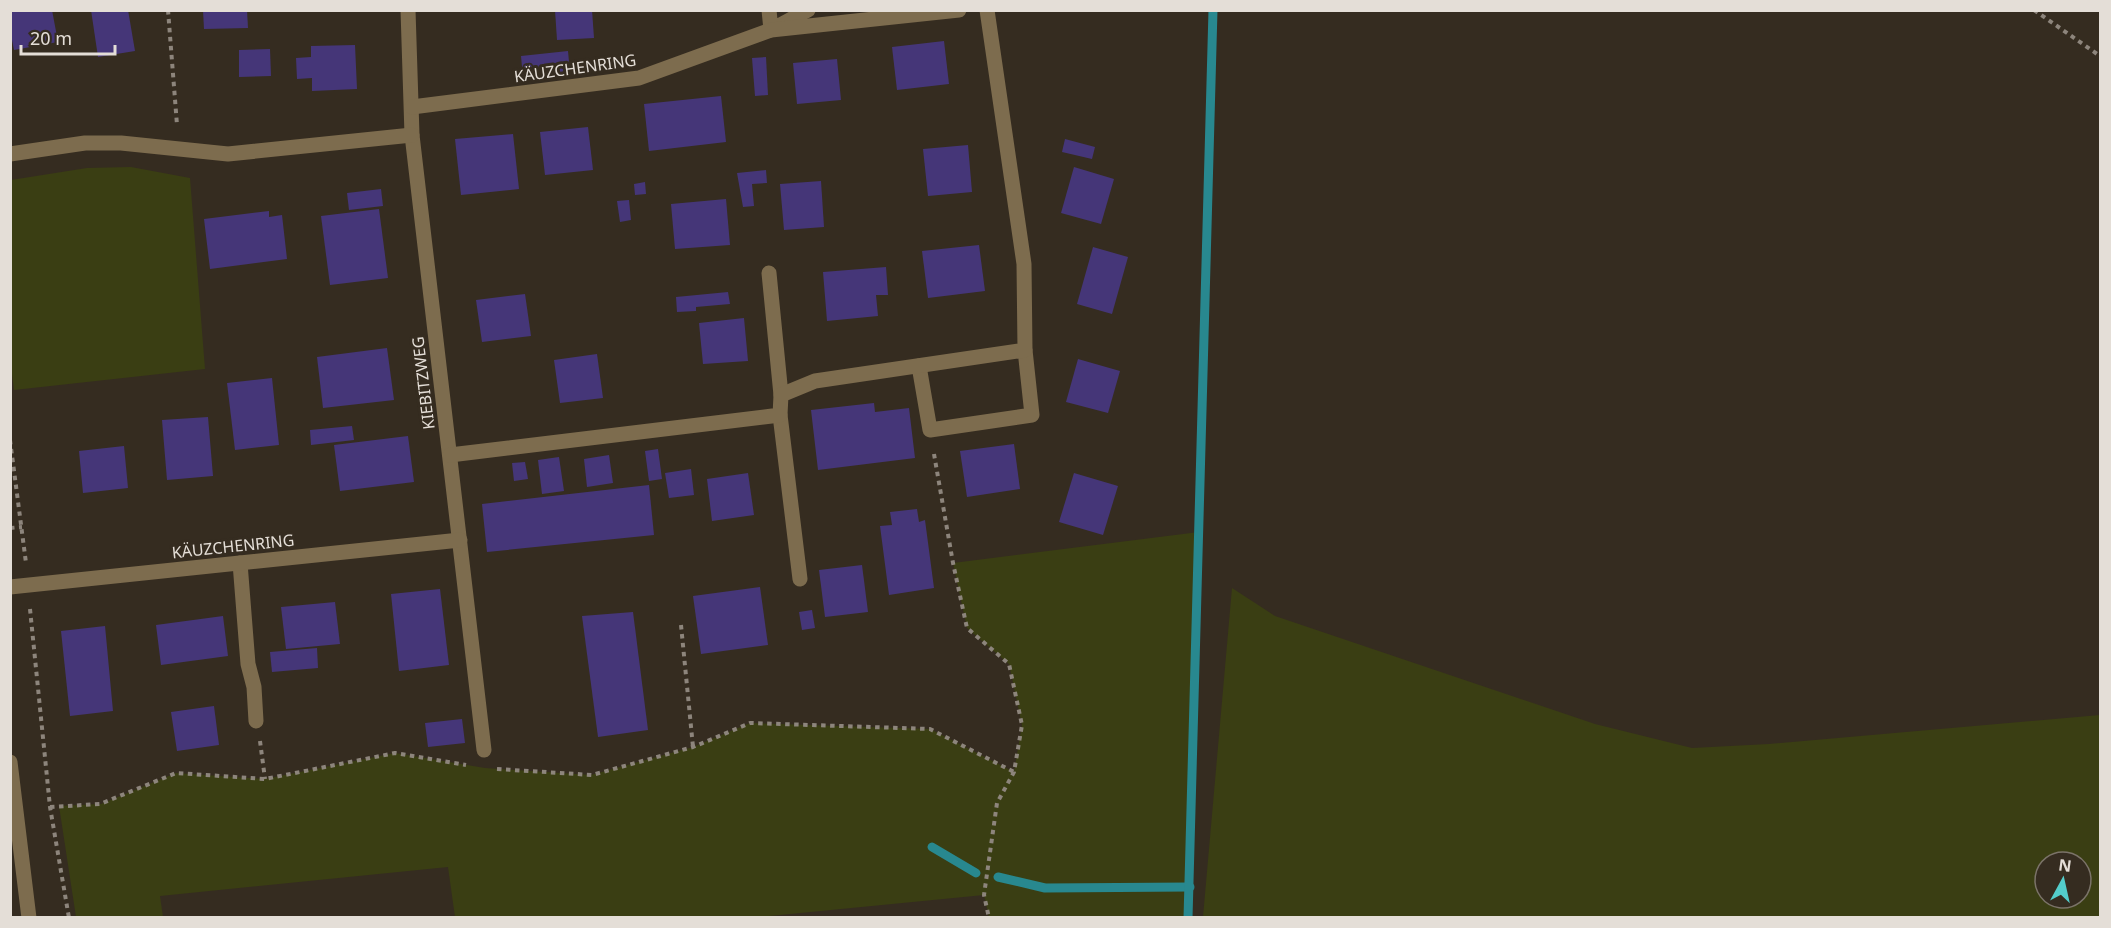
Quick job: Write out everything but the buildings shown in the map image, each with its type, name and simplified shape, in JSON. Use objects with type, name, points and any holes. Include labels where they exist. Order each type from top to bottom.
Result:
[{"type":"street","name":"KIEBITZWEG","points":[[408,10],[412,135],[484,750]]},
{"type":"street","points":[[769,10],[771,30]]},
{"type":"street","name":"KÄUZCHENRING","points":[[412,107],[639,78],[771,30],[808,10]]},
{"type":"street","name":"KÄUZCHENRING","points":[[771,30],[959,10]]},
{"type":"street","points":[[919,366],[930,430],[1032,415],[1025,350],[1024,264],[987,10]]},
{"type":"street","points":[[10,154],[85,143],[121,143],[228,154],[412,135]]},
{"type":"street","points":[[769,273],[781,395],[780,415],[800,579]]},
{"type":"street","points":[[781,395],[815,381],[1025,350]]},
{"type":"street","points":[[450,455],[780,415]]},
{"type":"street","name":"KÄUZCHENRING","points":[[10,587],[460,540]]},
{"type":"street","points":[[240,563],[248,664],[254,687],[256,721]]},
{"type":"street","points":[[10,762],[29,918]]},
{"type":"path","points":[[168,10],[179,150]]},
{"type":"path","points":[[2034,10],[2100,56]]},
{"type":"path","points":[[930,430],[953,563],[967,628],[1009,664],[1022,725],[1014,772],[997,803],[984,895],[989,918]]},
{"type":"path","points":[[10,440],[22,527],[50,807],[69,918]]},
{"type":"path","points":[[10,528],[22,527]]},
{"type":"path","points":[[681,625],[693,747]]},
{"type":"path","points":[[256,721],[266,779]]},
{"type":"path","points":[[485,768],[592,775],[693,747],[750,723],[930,729],[1014,772]]},
{"type":"path","points":[[50,807],[100,804],[176,773],[266,779],[395,753],[474,766]]},
{"type":"green space","points":[[131,167],[190,178],[205,369],[14,390],[10,359],[11,180],[87,168]]},
{"type":"green space","points":[[1199,532],[1190,887],[1187,917],[989,917],[984,895],[748,918],[455,917],[448,867],[160,896],[163,917],[76,917],[59,806],[101,804],[176,773],[265,779],[395,753],[485,768],[591,775],[693,747],[750,723],[930,729],[1014,772],[1022,725],[1009,664],[967,628],[953,563]]},
{"type":"green space","points":[[1232,588],[1275,616],[1595,724],[1692,748],[1769,744],[2100,715],[2100,917],[1203,917]]},
{"type":"waterway","points":[[1188,918],[1213,10]]},
{"type":"waterway","points":[[932,847],[976,873]]},
{"type":"waterway","points":[[998,877],[1045,888],[1190,887]]}]
